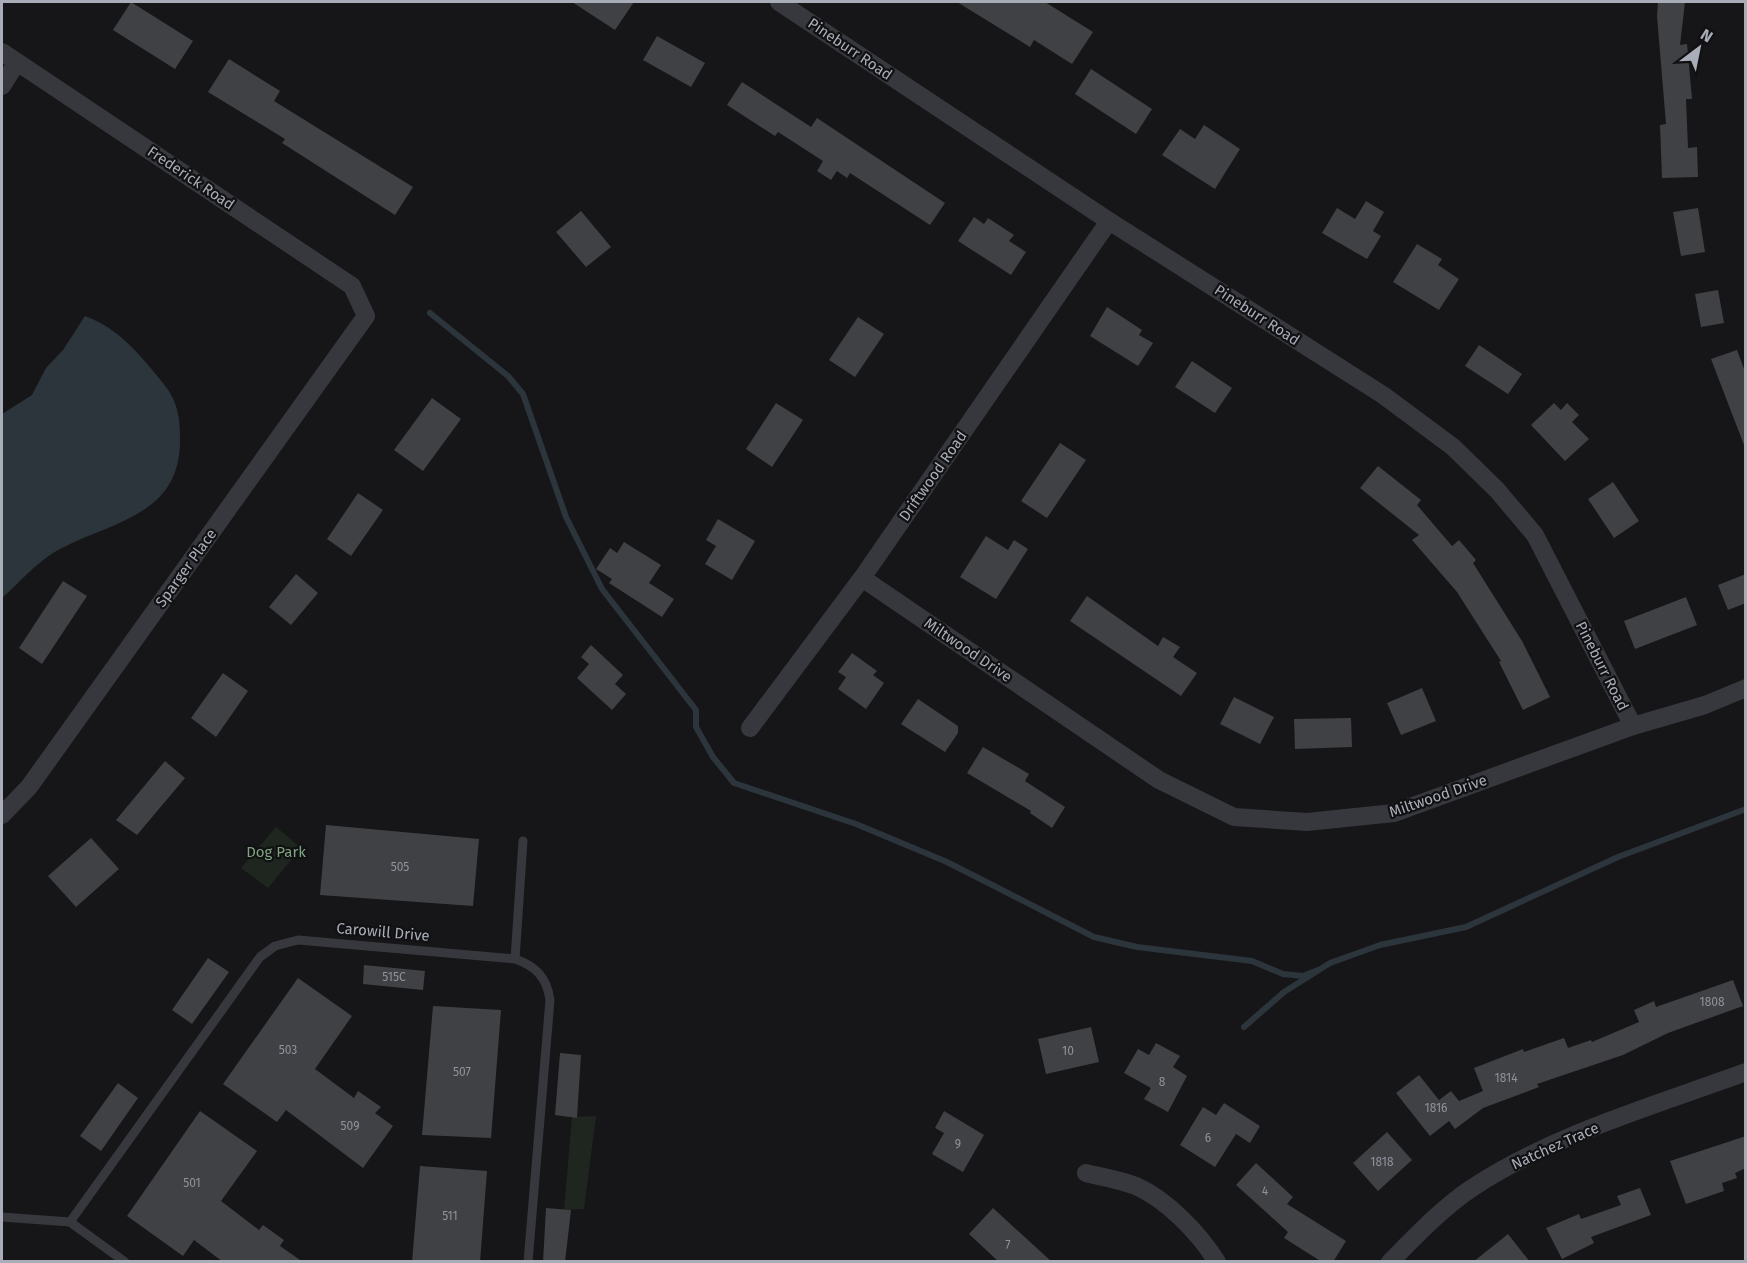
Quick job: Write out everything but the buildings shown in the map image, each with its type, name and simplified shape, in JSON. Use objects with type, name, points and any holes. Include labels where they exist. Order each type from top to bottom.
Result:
[{"type":"street","name":"Pineburr Road","points":[[779,2],[1109,221],[1383,396],[1453,447],[1497,490],[1535,535],[1633,726]]},
{"type":"street","name":"Frederick Road","points":[[2,52],[352,286],[366,316]]},
{"type":"street","points":[[2,86],[17,62]]},
{"type":"street","name":"Driftwood Road","points":[[750,728],[862,578],[1109,221]]},
{"type":"street","name":"Sparger Place","points":[[2,815],[29,788],[366,316]]},
{"type":"street","name":"Miltwood Drive","points":[[862,578],[1159,780],[1234,817],[1307,822],[1394,813],[1633,726],[1705,705],[1746,688]]},
{"type":"street","name":"Natchez Trace","points":[[1390,1262],[1470,1189],[1521,1159],[1605,1124],[1746,1072]]},
{"type":"street","points":[[1086,1173],[1136,1186],[1169,1209],[1200,1236],[1217,1262]]},
{"type":"lane","points":[[515,960],[522,841]]},
{"type":"lane","name":"Carowill Drive","points":[[70,1222],[260,957],[268,950],[298,940],[515,960],[536,969],[548,988],[550,1000],[528,1262]]},
{"type":"lane","points":[[2,1217],[70,1222],[125,1262]]},
{"type":"green space","name":"Dog Park","points":[[276,827],[301,848],[268,888],[241,868]]},
{"type":"green space","points":[[596,1116],[584,1209],[564,1210],[572,1117]]},
{"type":"shaded area","points":[[85,316],[109,328],[119,336],[168,389],[177,408],[179,422],[177,464],[169,485],[155,501],[138,514],[53,553],[2,598],[2,414],[32,395],[46,368],[63,350]]},
{"type":"waterway","points":[[430,313],[508,376],[523,394],[566,517],[602,589],[696,710],[696,727],[713,757],[734,783],[856,824],[947,862],[1094,937],[1137,947],[1252,961],[1283,974],[1303,976],[1318,970]]},
{"type":"waterway","points":[[1244,1027],[1284,992],[1330,963],[1380,945],[1466,927],[1618,857],[1746,809]]}]
